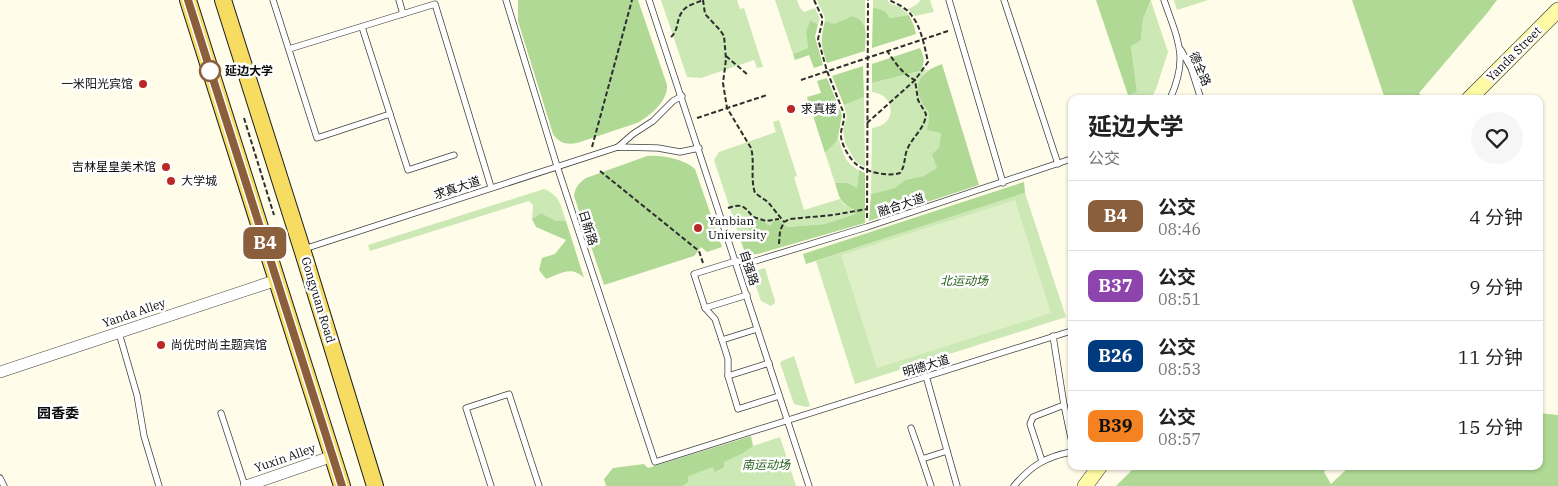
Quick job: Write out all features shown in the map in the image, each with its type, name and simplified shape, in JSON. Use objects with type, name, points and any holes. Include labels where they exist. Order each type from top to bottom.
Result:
[{"type":"main road","points":[[188,0],[342,486]]},
{"type":"main road","name":"Gongyuan Road","points":[[223,0],[302,249],[374,486]]},
{"type":"main road","name":"Yanda Street","points":[[1473,95],[1558,10]]},
{"type":"main road","points":[[1086,486],[1097,470]]},
{"type":"street","name":"Yanda Alley","points":[[0,372],[277,280]]},
{"type":"street","name":"Yuxin Alley","points":[[245,486],[333,456]]},
{"type":"lane","points":[[273,0],[317,138],[390,114]]},
{"type":"lane","points":[[399,0],[404,14]]},
{"type":"lane","name":"日新路","points":[[506,0],[557,166],[654,462]]},
{"type":"lane","name":"自强路","points":[[649,0],[809,486]]},
{"type":"lane","points":[[949,0],[1003,183]]},
{"type":"lane","points":[[1004,0],[1058,164]]},
{"type":"lane","points":[[1164,0],[1180,48],[1181,66],[1177,84],[1172,95]]},
{"type":"lane","points":[[289,49],[435,4],[491,187]]},
{"type":"lane","points":[[362,27],[408,170],[454,155]]},
{"type":"lane","name":"德全路","points":[[1180,48],[1191,68],[1200,95]]},
{"type":"lane","points":[[618,147],[653,121],[673,101],[682,96]]},
{"type":"lane","name":"求真大道","points":[[302,249],[618,147]]},
{"type":"lane","points":[[618,147],[658,148],[680,152],[699,148]]},
{"type":"lane","name":"融合大道","points":[[706,270],[736,261],[752,262],[867,227],[1068,160]]},
{"type":"lane","points":[[706,270],[694,274],[705,308],[714,320],[722,340],[728,359],[728,376],[738,409],[779,396]]},
{"type":"lane","points":[[705,308],[747,295]]},
{"type":"lane","points":[[722,340],[758,329]]},
{"type":"lane","points":[[119,332],[137,395],[144,436],[159,486]]},
{"type":"lane","name":"明德大道","points":[[654,462],[1068,332]]},
{"type":"lane","points":[[1053,336],[1068,424]]},
{"type":"lane","points":[[728,376],[769,364]]},
{"type":"lane","points":[[926,376],[957,486]]},
{"type":"lane","points":[[491,486],[466,408],[509,394],[539,486]]},
{"type":"lane","points":[[1042,461],[1030,420],[1033,417],[1064,405]]},
{"type":"lane","points":[[221,413],[245,486]]},
{"type":"lane","points":[[911,428],[931,486]]},
{"type":"lane","points":[[922,459],[947,452]]},
{"type":"lane","points":[[1014,486],[1027,472],[1042,461],[1068,453]]},
{"type":"lane","points":[[0,478],[4,486]]},
{"type":"path","points":[[590,156],[632,0]]},
{"type":"path","points":[[671,37],[675,34],[683,9],[703,0],[705,14],[724,36],[726,56],[723,83],[727,108],[751,148],[755,193],[768,202],[784,222]]},
{"type":"path","points":[[814,0],[822,17],[818,39],[827,71],[844,114],[840,134],[851,158],[857,165],[867,170],[888,175],[900,173],[904,168],[906,152],[923,127],[926,117],[918,100],[915,80]]},
{"type":"path","points":[[867,227],[868,0]]},
{"type":"path","points":[[867,123],[915,80],[928,62],[912,14],[898,3],[889,0]]},
{"type":"path","points":[[801,80],[958,28]]},
{"type":"path","points":[[886,51],[899,68],[908,77],[915,80]]},
{"type":"path","points":[[726,56],[748,75]]},
{"type":"path","points":[[690,120],[768,96]]},
{"type":"path","points":[[244,118],[274,215]]},
{"type":"path","points":[[600,171],[699,251],[706,270]]},
{"type":"path","points":[[728,208],[738,205],[742,206],[753,217],[766,221],[780,218]]},
{"type":"path","points":[[784,222],[796,218],[833,216],[867,209]]},
{"type":"path","points":[[778,254],[779,239],[784,222]]},
{"type":"green space","points":[[518,0],[638,0],[667,85],[667,91],[662,102],[653,112],[637,123],[577,143],[569,144],[560,141],[553,134],[518,21]]},
{"type":"green space","points":[[661,0],[737,0],[740,9],[744,8],[763,67],[757,68],[754,60],[701,78],[687,77]]},
{"type":"green space","points":[[775,0],[797,0],[804,12],[815,8],[820,19],[818,24],[810,20],[806,32],[808,48],[793,54]]},
{"type":"green space","points":[[817,0],[865,0],[865,28],[863,23],[852,16],[832,25],[825,21]]},
{"type":"green space","points":[[873,0],[887,0],[891,4],[900,7],[909,15],[890,18],[885,11],[873,7]]},
{"type":"green space","points":[[921,0],[930,0],[934,12],[915,16],[908,9]]},
{"type":"green space","points":[[1096,0],[1151,0],[1143,19],[1141,40],[1131,46],[1137,92],[1128,95]]},
{"type":"green space","points":[[1174,0],[1208,0],[1177,10]]},
{"type":"green space","points":[[1352,0],[1497,0],[1419,93],[1420,95],[1384,95]]},
{"type":"green space","points":[[1151,1],[1168,52],[1153,95],[1128,95],[1137,92],[1131,45],[1141,40],[1143,19]]},
{"type":"green space","points":[[873,7],[885,11],[890,18],[909,15],[916,34],[872,48]]},
{"type":"green space","points":[[852,16],[864,25],[866,34],[865,51],[827,63],[822,42],[825,21],[834,24]]},
{"type":"green space","points":[[810,20],[818,24],[815,37],[823,65],[814,68],[809,55],[795,60],[793,54],[808,48],[806,32]]},
{"type":"green space","points":[[920,48],[924,60],[920,71],[872,83],[872,64]]},
{"type":"green space","points":[[942,64],[979,185],[869,221],[871,194],[895,188],[905,180],[923,176],[937,168],[932,154],[939,148],[941,133],[927,130],[929,114],[921,100],[918,87],[919,81],[930,69]]},
{"type":"green space","points":[[863,66],[864,97],[844,105],[832,76]]},
{"type":"green space","points":[[929,69],[923,74],[919,83],[927,111],[941,133],[937,168],[923,176],[905,180],[896,188],[871,194],[872,128],[881,126],[887,121],[891,110],[886,98],[872,92],[872,83]]},
{"type":"green space","points":[[827,78],[842,115],[836,142],[825,153],[807,97],[821,93],[817,81]]},
{"type":"green space","points":[[864,97],[865,167],[856,162],[845,143],[843,129],[847,117],[844,105]]},
{"type":"green space","points":[[779,120],[797,176],[794,177],[804,210],[840,199],[844,205],[855,209],[855,214],[825,224],[787,227],[777,219],[770,226],[739,236],[714,160],[719,152],[776,132],[773,122]]},
{"type":"green space","points":[[838,137],[847,160],[859,170],[857,188],[848,183],[835,183],[825,153],[836,142]]},
{"type":"green space","points":[[647,156],[672,158],[695,169],[722,247],[707,252],[701,247],[694,256],[604,285],[574,196],[575,190],[586,178]]},
{"type":"green space","points":[[859,170],[865,173],[865,223],[758,254],[746,255],[739,236],[749,233],[750,226],[758,219],[770,226],[777,218],[787,227],[825,224],[855,214],[854,209],[845,205],[841,199],[835,183],[848,183],[857,188]]},
{"type":"green space","points":[[1024,182],[1025,193],[806,264],[803,254]]},
{"type":"green space","points":[[544,189],[557,198],[566,221],[556,221],[541,213],[532,219],[533,205],[529,201],[370,251],[368,245]]},
{"type":"green space","name":"北运动场","points":[[1025,193],[1066,317],[855,384],[816,261]]},
{"type":"green space","name":"北运动场","points":[[1015,200],[1051,313],[877,368],[841,255]]},
{"type":"green space","points":[[541,213],[556,221],[566,221],[584,278],[570,271],[546,279],[539,270],[542,258],[555,254],[566,240],[536,227],[532,219]]},
{"type":"green space","points":[[765,268],[775,301],[771,306],[761,301],[751,272]]},
{"type":"green space","points":[[794,356],[810,406],[794,404],[780,363]]},
{"type":"green space","points":[[1543,413],[1558,415],[1558,486],[1116,486],[1132,470],[1326,470],[1324,472],[1331,484],[1346,470],[1543,470]]},
{"type":"green space","points":[[751,436],[753,446],[724,462],[724,467],[715,472],[713,467],[688,476],[688,482],[682,486],[606,486],[604,479],[613,468],[644,464],[648,468]]},
{"type":"green space","name":"南运动场","points":[[780,437],[796,486],[632,486]]},
{"type":"bus line","name":"B4","points":[[188,0],[342,486]]},
{"type":"place","name":"延边大学","points":[[210,71]]},
{"type":"place","name":"一米阳光宾馆","points":[[143,84]]},
{"type":"place","name":"求真楼","points":[[791,109]]},
{"type":"place","name":"吉林星皇美术馆","points":[[166,167]]},
{"type":"place","name":"大学城","points":[[171,181]]},
{"type":"place","name":"Yanbian University","points":[[698,228]]},
{"type":"place","name":"尚优时尚主题宾馆","points":[[161,345]]},
{"type":"district","name":"园香委","points":[[58,413]]}]
